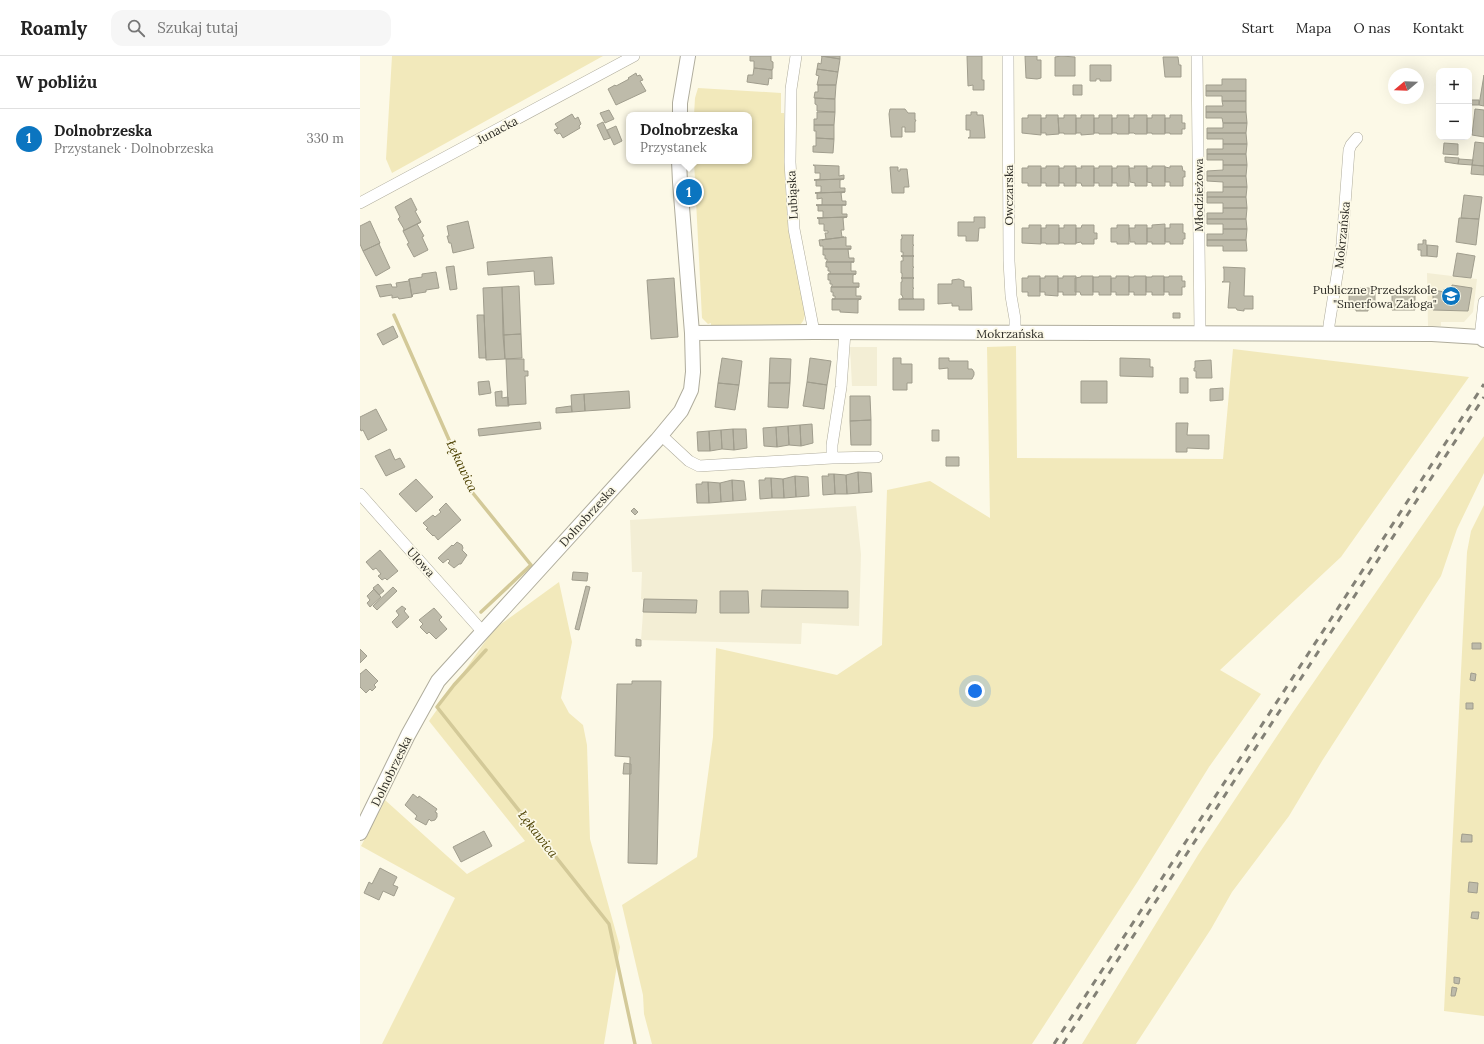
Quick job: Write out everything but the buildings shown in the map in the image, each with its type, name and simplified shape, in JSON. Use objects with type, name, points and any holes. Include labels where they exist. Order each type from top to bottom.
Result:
[{"type":"street","name":"Junacka","points":[[360,203],[634,56]]},
{"type":"street","points":[[680,112],[680,103],[688,56]]},
{"type":"street","name":"Lubiąska","points":[[796,56],[791,89],[790,162],[794,229],[814,332]]},
{"type":"street","name":"Owczarska","points":[[1008,56],[1009,261],[1011,296],[1016,333]]},
{"type":"street","name":"Młodzieżowa","points":[[1197,56],[1200,333]]},
{"type":"street","name":"Mokrzańska","points":[[1329,334],[1329,325],[1342,244],[1349,150],[1356,138]]},
{"type":"street","name":"Dolnobrzeska","points":[[360,833],[408,735],[438,680],[661,435],[681,411],[690,390],[693,372],[692,333],[679,164]]},
{"type":"street","points":[[1482,338],[1484,302]]},
{"type":"street","points":[[832,458],[832,445],[841,387],[845,332]]},
{"type":"street","name":"Mokrzańska","points":[[692,333],[845,332],[1432,334],[1482,338]]},
{"type":"street","points":[[661,435],[689,461],[699,466],[832,458],[877,457]]},
{"type":"street","name":"Ulowa","points":[[360,494],[482,631]]},
{"type":"shaded area","points":[[392,56],[603,56],[392,173],[386,159]]},
{"type":"shaded area","points":[[698,88],[781,93],[781,113],[784,113],[785,182],[788,223],[805,314],[800,325],[796,327],[711,329],[711,323],[708,324],[702,318],[694,164],[752,164],[752,112],[694,112],[695,98]]},
{"type":"shaded area","name":"Publiczne Przedszkole \"Smerfowa Załoga\"","points":[[1427,273],[1477,279],[1473,312],[1464,322],[1441,322],[1441,326],[1428,326]]},
{"type":"shaded area","points":[[1016,346],[1017,458],[1223,459],[1233,349],[1469,377],[1341,557],[1220,670],[1261,694],[1209,767],[1138,881],[1032,1044],[652,1044],[644,1014],[643,995],[622,905],[697,857],[713,737],[716,648],[837,675],[882,645],[887,490],[930,481],[990,518],[987,347]]},
{"type":"shaded area","points":[[850,347],[877,347],[877,386],[852,386]]},
{"type":"shaded area","points":[[1484,436],[1484,473],[1457,529],[1441,576],[1322,761],[1289,816],[1232,892],[1211,929],[1136,1044],[1082,1044],[1198,855],[1293,712]]},
{"type":"shaded area","points":[[1484,505],[1484,1016],[1444,1011],[1467,552],[1471,531]]},
{"type":"shaded area","points":[[856,506],[861,554],[859,626],[802,623],[801,644],[641,640],[644,600],[641,599],[642,572],[632,572],[630,520]]},
{"type":"shaded area","points":[[559,582],[572,642],[561,698],[569,713],[583,725],[587,745],[590,839],[620,947],[604,1044],[382,1044],[455,898],[361,846],[385,800],[467,874],[525,841],[429,721],[494,629]]},
{"type":"waterway","name":"Łękawica","points":[[394,315],[472,492],[531,565],[481,612]]},
{"type":"waterway","name":"Łękawica","points":[[486,650],[454,685],[437,707],[609,924],[635,1044]]},
{"type":"railway","points":[[1054,1044],[1484,384]]},
{"type":"railway","points":[[1063,1044],[1484,397]]},
{"type":"place","name":"Dolnobrzeska","points":[[689,192]]},
{"type":"place","name":"Publiczne Przedszkole \"Smerfowa Załoga\"","points":[[1451,296]]}]
